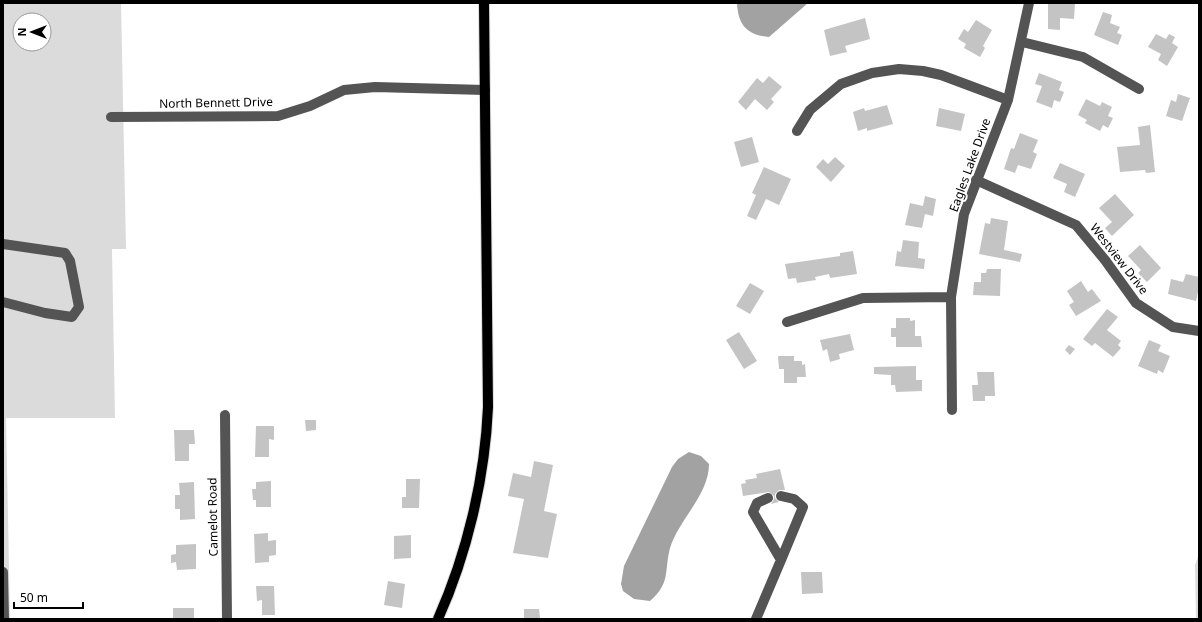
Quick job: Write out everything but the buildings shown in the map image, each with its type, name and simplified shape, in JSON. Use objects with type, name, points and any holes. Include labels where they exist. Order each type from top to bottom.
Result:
[{"type":"main road","points":[[438,619],[462,558],[484,456],[487,435],[488,406],[484,3]]},
{"type":"street","name":"Eagles Lake Drive","points":[[952,410],[951,297],[964,214],[1008,100],[1022,42],[1029,3]]},
{"type":"street","points":[[1022,42],[1083,57],[1139,89]]},
{"type":"street","points":[[797,131],[810,110],[842,84],[872,73],[899,69],[924,71],[941,75],[1008,100]]},
{"type":"street","name":"North Bennett Drive","points":[[111,117],[278,116],[310,106],[344,90],[374,87],[485,90]]},
{"type":"street","name":"Westview Drive","points":[[976,180],[1076,225],[1105,260],[1136,303],[1173,327],[1199,331]]},
{"type":"street","points":[[3,244],[65,253],[70,261],[79,307],[72,317],[40,312],[3,302]]},
{"type":"street","points":[[787,322],[863,298],[951,297]]},
{"type":"street","name":"Camelot Road","points":[[225,416],[227,619]]},
{"type":"street","points":[[756,619],[803,507],[794,500],[781,496]]},
{"type":"street","points":[[768,498],[757,503],[753,512],[781,560]]},
{"type":"street","points":[[3,572],[4,619]]},
{"type":"shaded area","points":[[3,3],[121,3],[126,249],[112,249],[115,418],[6,418],[10,619],[3,619]]},
{"type":"shaded area","points":[[737,3],[808,3],[769,37],[755,34],[745,28],[739,17]]},
{"type":"shaded area","points":[[689,452],[701,456],[709,464],[708,475],[704,486],[699,497],[674,537],[668,556],[666,576],[661,588],[650,601],[634,599],[623,591],[621,584],[624,566],[672,467],[678,459]]},
{"type":"shaded area","points":[[1199,554],[1199,619],[1196,619],[1195,565]]}]
